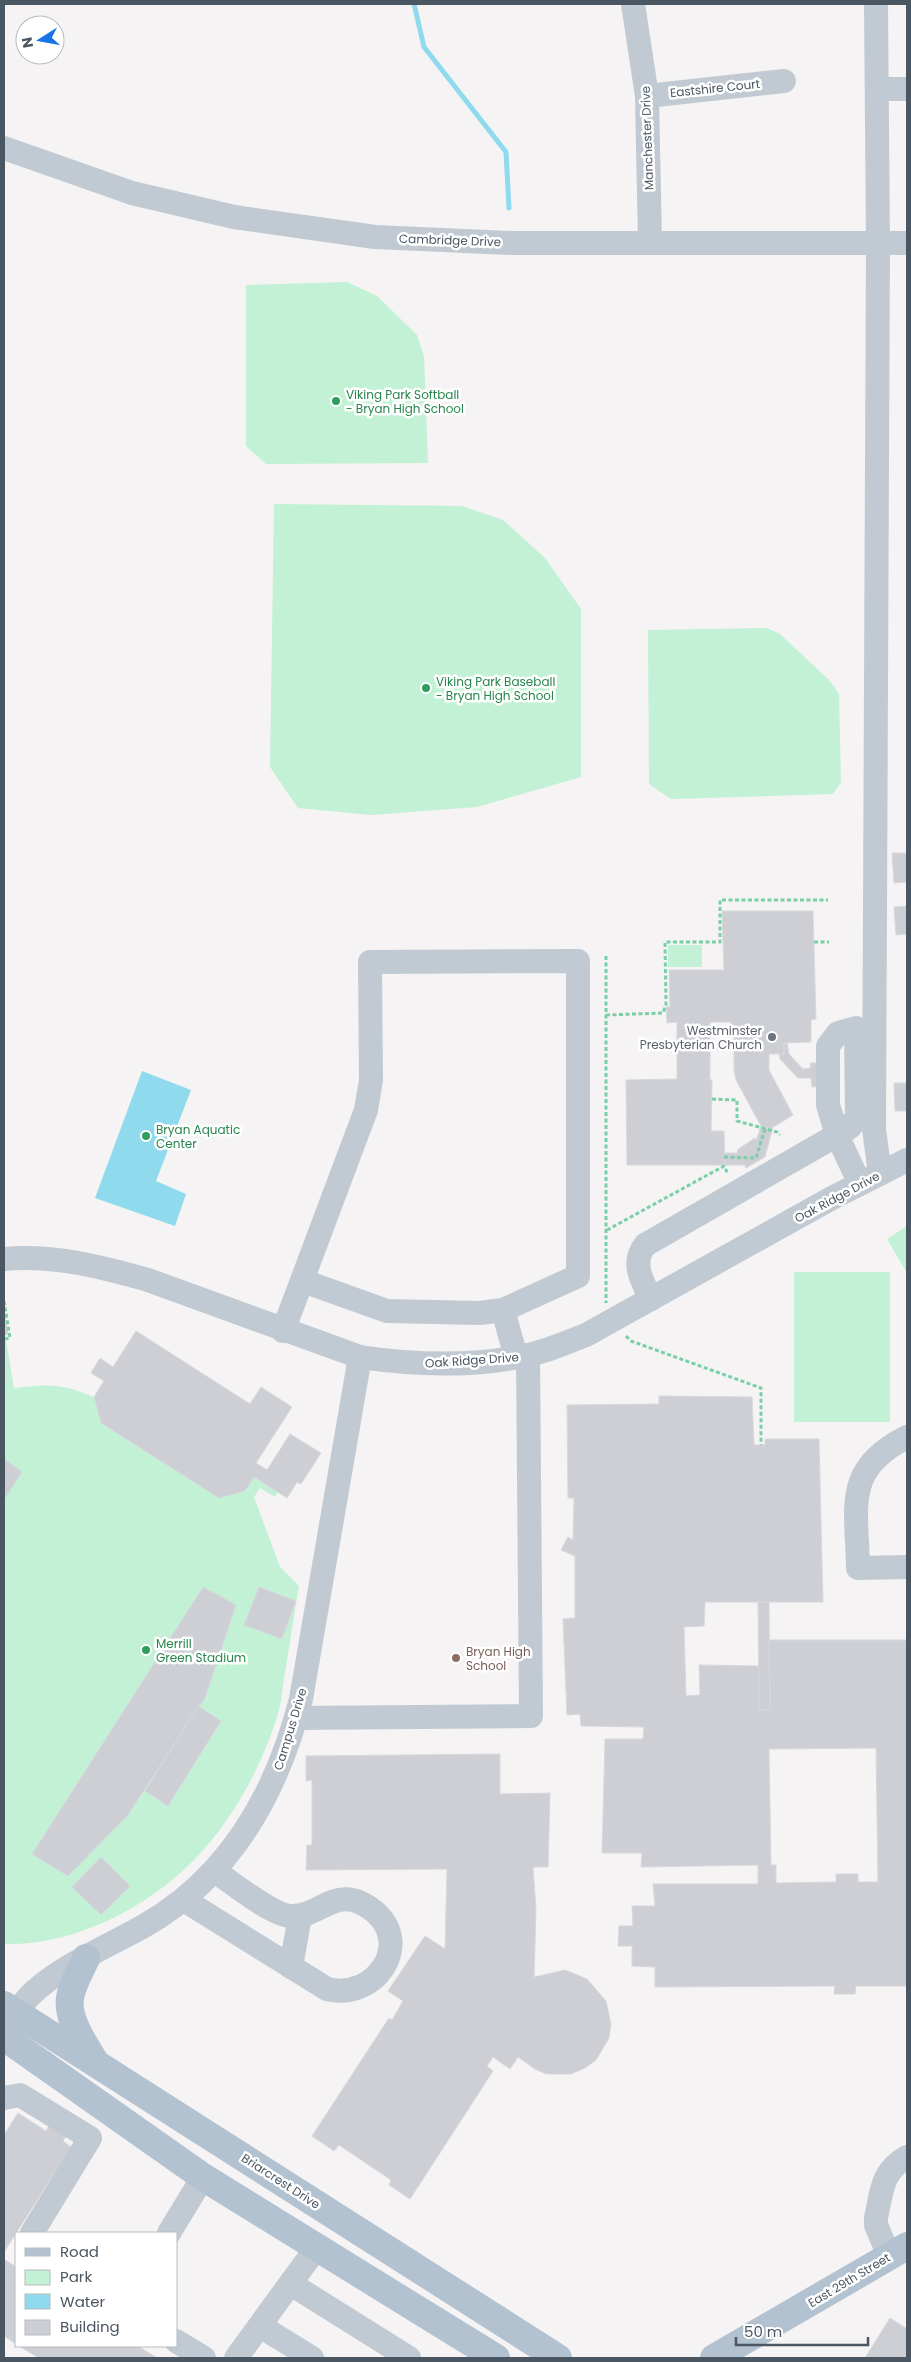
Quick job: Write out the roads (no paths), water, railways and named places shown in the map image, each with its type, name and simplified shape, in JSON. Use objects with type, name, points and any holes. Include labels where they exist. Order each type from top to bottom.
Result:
[{"type":"main road","points":[[86,1958],[72,1990],[70,2007],[78,2031],[96,2063]]},
{"type":"main road","name":"Briarcrest Drive","points":[[8,2015],[96,2063],[558,2358]]},
{"type":"main road","points":[[4,2037],[203,2177],[496,2358]]},
{"type":"main road","points":[[203,2177],[222,2168],[273,2199],[349,2224]]},
{"type":"main road","name":"East 29th Street","points":[[723,2355],[903,2249]]},
{"type":"street","name":"Manchester Drive","points":[[633,4],[647,96],[650,243]]},
{"type":"street","points":[[870,1179],[874,1129],[878,243],[876,4]]},
{"type":"street","name":"Eastshire Court","points":[[647,96],[784,81]]},
{"type":"street","points":[[877,89],[907,90]]},
{"type":"street","name":"Cambridge Drive","points":[[4,148],[132,193],[234,217],[375,237],[512,243],[907,243]]},
{"type":"street","points":[[283,1331],[362,1125],[369,1097],[370,962],[578,961],[578,1276],[504,1310],[480,1313],[387,1311],[303,1281]]},
{"type":"street","points":[[651,1299],[638,1269],[640,1252],[645,1245],[836,1136],[870,1179]]},
{"type":"street","name":"Oak Ridge Drive","points":[[4,1259],[60,1261],[113,1270],[148,1280],[283,1331],[360,1357],[388,1362],[438,1364],[522,1356],[586,1335],[907,1160]]},
{"type":"street","points":[[296,1718],[531,1716],[522,1356],[504,1310]]},
{"type":"street","name":"Campus Drive","points":[[8,2015],[41,1985],[144,1926],[184,1900],[215,1871],[247,1830],[262,1806],[286,1752],[296,1718],[307,1667],[360,1357]]},
{"type":"street","points":[[907,1437],[874,1458],[862,1476],[858,1495],[858,1568],[907,1567]]},
{"type":"street","points":[[184,1900],[327,1989],[349,1991],[362,1987],[375,1979],[385,1967],[390,1952],[385,1925],[376,1913],[364,1904],[340,1899],[327,1902],[300,1916],[280,1914],[215,1871]]},
{"type":"street","points":[[291,1967],[300,1916]]},
{"type":"street","points":[[4,2098],[20,2095],[90,2138],[33,2232]]},
{"type":"street","points":[[903,2249],[876,2225],[876,2218],[882,2186],[890,2169],[907,2157]]},
{"type":"street","points":[[170,2232],[203,2177]]},
{"type":"street","points":[[236,2358],[317,2248]]},
{"type":"street","points":[[291,2284],[409,2358]]},
{"type":"street","points":[[260,2326],[312,2358]]},
{"type":"street","points":[[178,2342],[204,2358]]},
{"type":"water","name":"Bryan Aquatic Center","points":[[142,1071],[191,1090],[156,1181],[186,1194],[175,1226],[95,1198]]},
{"type":"waterway","points":[[414,4],[424,47],[506,152],[509,208]]},
{"type":"place","name":"Viking Park Softball - Bryan High School","points":[[336,401]]},
{"type":"place","name":"Viking Park Baseball - Bryan High School","points":[[426,688]]},
{"type":"place","name":"Westminster Presbyterian Church","points":[[772,1037]]},
{"type":"place","name":"Bryan Aquatic Center","points":[[146,1136]]},
{"type":"place","name":"Merrill Green Stadium","points":[[146,1650]]},
{"type":"place","name":"Bryan High School","points":[[456,1658]]}]
